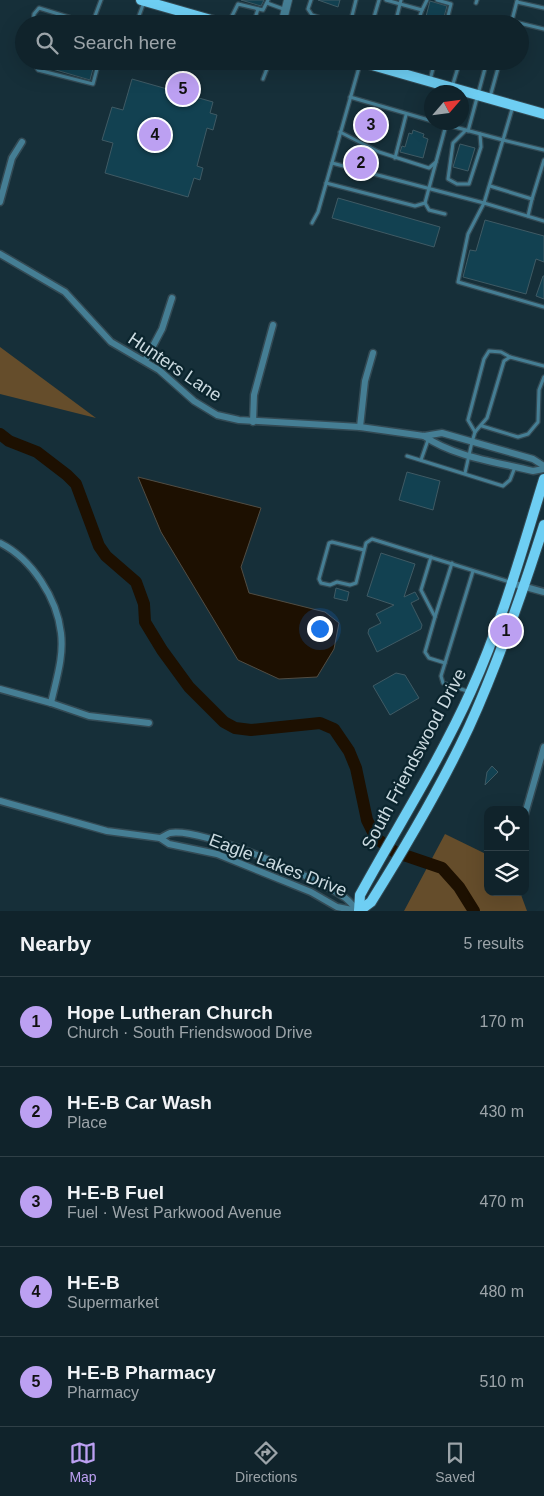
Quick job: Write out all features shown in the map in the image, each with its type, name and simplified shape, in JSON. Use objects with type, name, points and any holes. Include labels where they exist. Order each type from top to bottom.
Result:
[{"type":"main road","points":[[142,0],[194,15]]},
{"type":"main road","points":[[398,70],[440,85]]},
{"type":"main road","points":[[469,93],[544,114]]},
{"type":"main road","name":"South Friendswood Drive","points":[[358,911],[360,895],[440,753],[470,692],[511,583],[544,479]]},
{"type":"main road","name":"South Friendswood Drive","points":[[358,911],[371,902],[469,728],[502,650],[525,587],[544,525]]},
{"type":"street","points":[[285,15],[288,0]]},
{"type":"street","points":[[0,202],[12,158],[22,142]]},
{"type":"street","name":"Hunters Lane","points":[[0,254],[65,292],[111,342],[146,361],[206,409],[229,418],[253,422],[360,427],[426,438],[435,444],[515,467],[533,471],[544,467]]},
{"type":"street","points":[[146,361],[162,329],[172,298]]},
{"type":"street","points":[[253,422],[254,395],[273,325]]},
{"type":"street","points":[[360,427],[365,381],[373,353]]},
{"type":"street","name":"Hunters Lane","points":[[426,438],[442,433],[534,459],[544,467]]},
{"type":"street","points":[[0,543],[13,550],[32,568],[50,597],[61,633],[61,662],[51,702]]},
{"type":"street","points":[[511,583],[544,592]]},
{"type":"street","points":[[0,689],[51,702],[89,716],[149,723]]},
{"type":"street","points":[[527,806],[544,747]]},
{"type":"street","name":"Eagle Lakes Drive","points":[[0,801],[107,831],[160,838],[169,844],[217,854],[311,892],[337,907],[358,911]]},
{"type":"street","name":"Eagle Lakes Drive","points":[[160,838],[170,833],[197,836],[221,842],[318,882],[344,897],[358,911]]},
{"type":"lane","points":[[95,15],[101,0]]},
{"type":"lane","points":[[138,15],[142,0]]},
{"type":"lane","points":[[311,0],[308,9],[312,15]]},
{"type":"lane","points":[[352,15],[356,0]]},
{"type":"lane","points":[[375,15],[379,0]]},
{"type":"lane","points":[[386,0],[422,10]]},
{"type":"lane","points":[[397,15],[401,0]]},
{"type":"lane","points":[[420,15],[427,0]]},
{"type":"lane","points":[[437,0],[451,4],[448,15]]},
{"type":"lane","points":[[513,15],[517,1],[544,8]]},
{"type":"lane","points":[[231,15],[238,4],[263,10],[268,2],[286,10]]},
{"type":"lane","points":[[34,15],[39,8],[62,15]]},
{"type":"lane","points":[[256,15],[258,9]]},
{"type":"lane","points":[[529,26],[544,29]]},
{"type":"lane","points":[[38,70],[93,84],[97,70]]},
{"type":"lane","points":[[263,80],[267,70]]},
{"type":"lane","points":[[312,223],[318,212],[358,70]]},
{"type":"lane","points":[[429,82],[432,70]]},
{"type":"lane","points":[[453,85],[457,70]]},
{"type":"lane","points":[[480,134],[481,147],[469,184],[457,184],[448,179],[454,143],[467,131],[484,70]]},
{"type":"lane","points":[[490,99],[498,70]]},
{"type":"lane","points":[[350,97],[424,119]]},
{"type":"lane","points":[[513,106],[490,186],[484,203],[468,234],[458,282],[544,307]]},
{"type":"lane","points":[[395,158],[406,115]]},
{"type":"lane","points":[[425,204],[445,130]]},
{"type":"lane","points":[[464,130],[544,150]]},
{"type":"lane","points":[[340,132],[395,158],[429,168],[436,162]]},
{"type":"lane","points":[[528,216],[544,160]]},
{"type":"lane","points":[[332,163],[430,188],[544,221]]},
{"type":"lane","points":[[326,183],[415,206],[425,204]]},
{"type":"lane","points":[[490,186],[532,199]]},
{"type":"lane","points":[[425,204],[429,210],[445,214]]},
{"type":"lane","points":[[475,432],[468,420],[484,359],[489,351],[501,352],[510,357],[544,366]]},
{"type":"lane","points":[[465,473],[475,432],[482,426],[495,393],[504,361],[510,357]]},
{"type":"lane","points":[[482,426],[518,437],[528,434],[538,422],[538,390],[544,377]]},
{"type":"lane","points":[[421,460],[426,438]]},
{"type":"lane","points":[[407,456],[503,486],[510,480],[515,467]]},
{"type":"lane","points":[[364,550],[332,542],[329,544],[319,579],[322,583],[330,585],[337,582],[350,585],[356,582],[364,550],[366,542],[372,539],[431,556],[511,583]]},
{"type":"lane","points":[[431,556],[421,590],[435,617]]},
{"type":"lane","points":[[445,663],[428,658],[425,652],[452,563]]},
{"type":"lane","points":[[470,692],[443,683],[441,676],[473,571]]},
{"type":"shaded area","points":[[0,347],[96,418],[0,394]]},
{"type":"shaded area","points":[[138,477],[261,508],[241,567],[249,593],[325,612],[339,623],[334,649],[317,677],[279,679],[238,660],[161,532]]},
{"type":"shaded area","points":[[445,834],[484,853],[484,896],[521,896],[527,911],[404,911]]},
{"type":"building","points":[[241,0],[264,0],[261,6]]},
{"type":"building","points":[[318,0],[340,0],[338,7]]},
{"type":"building","points":[[430,1],[447,6],[444,15],[426,15]]},
{"type":"building","points":[[56,70],[93,70],[90,80]]},
{"type":"building","points":[[132,79],[213,102],[210,113],[217,115],[213,130],[207,128],[197,166],[203,168],[200,180],[194,178],[188,197],[105,173],[113,143],[102,140],[112,107],[123,110]]},
{"type":"building","points":[[371,108],[379,110],[370,142],[362,139]]},
{"type":"building","points":[[413,130],[424,134],[423,137],[428,139],[423,158],[400,152],[402,146],[405,147],[409,133],[412,134]]},
{"type":"building","points":[[460,144],[475,148],[468,171],[453,167]]},
{"type":"building","points":[[356,157],[369,161],[367,168],[354,164]]},
{"type":"building","points":[[338,198],[440,227],[434,247],[332,218]]},
{"type":"building","points":[[485,220],[544,236],[544,262],[536,259],[526,294],[463,277],[470,250],[476,251]]},
{"type":"building","points":[[544,276],[544,299],[536,296]]},
{"type":"building","points":[[407,472],[440,481],[433,510],[399,500]]},
{"type":"building","points":[[381,553],[415,564],[404,597],[415,592],[419,599],[411,603],[422,625],[421,629],[377,652],[368,633],[369,629],[381,623],[376,614],[394,605],[367,596]]},
{"type":"building","points":[[336,588],[349,592],[347,601],[334,598]]},
{"type":"building","points":[[396,673],[405,675],[419,698],[390,715],[373,686]]},
{"type":"building","points":[[492,766],[498,772],[485,785],[487,772]]},
{"type":"waterway","points":[[0,434],[9,441],[37,452],[76,484],[99,546],[106,556],[136,582],[144,604],[145,622],[162,650],[189,687],[224,722],[235,728],[251,730],[320,723],[334,729],[349,751],[356,768],[367,820],[376,838],[395,852],[442,868],[459,887],[474,911]]},
{"type":"place","name":"H-E-B Pharmacy","points":[[183,89]]},
{"type":"place","name":"H-E-B Fuel","points":[[371,125]]},
{"type":"place","name":"H-E-B","points":[[155,135]]},
{"type":"place","name":"H-E-B Car Wash","points":[[361,163]]},
{"type":"place","name":"Hope Lutheran Church","points":[[506,631]]}]
